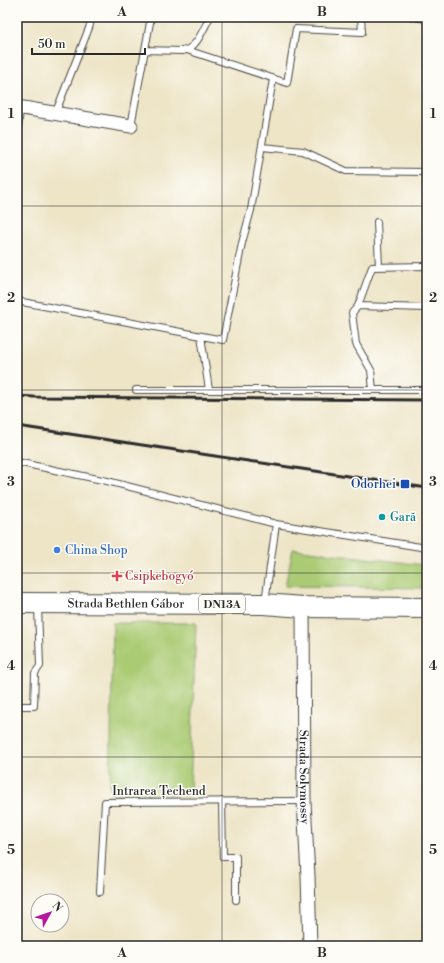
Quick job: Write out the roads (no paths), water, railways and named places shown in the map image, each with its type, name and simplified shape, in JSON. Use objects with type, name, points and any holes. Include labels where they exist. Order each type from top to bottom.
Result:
[{"type":"main road","name":"Strada Bethlen Gábor","points":[[17,603],[264,604],[303,607],[427,608]]},
{"type":"street","points":[[19,107],[131,126]]},
{"type":"street","name":"Strada Solymossy","points":[[303,607],[304,801],[310,946]]},
{"type":"lane","points":[[55,114],[92,17]]},
{"type":"lane","points":[[131,126],[151,17]]},
{"type":"lane","points":[[145,50],[187,50],[193,46],[210,17]]},
{"type":"lane","points":[[187,50],[287,84],[296,29],[362,32],[361,17]]},
{"type":"lane","points":[[412,17],[427,19]]},
{"type":"lane","points":[[17,301],[223,340],[242,243],[251,210],[273,79]]},
{"type":"lane","points":[[17,139],[19,107]]},
{"type":"lane","points":[[262,146],[303,151],[346,171],[427,172]]},
{"type":"lane","points":[[377,222],[379,267]]},
{"type":"lane","points":[[373,390],[371,370],[356,344],[352,313],[358,306],[372,267],[427,266]]},
{"type":"lane","points":[[358,306],[427,308]]},
{"type":"lane","points":[[200,336],[209,390]]},
{"type":"lane","points":[[136,390],[427,390]]},
{"type":"lane","points":[[17,462],[107,481],[276,524],[427,548]]},
{"type":"lane","points":[[264,604],[276,524]]},
{"type":"lane","points":[[17,706],[34,706],[35,673],[40,666],[38,603]]},
{"type":"lane","points":[[222,801],[223,857],[236,857],[236,900]]},
{"type":"lane","name":"Intrarea Țechend","points":[[100,892],[105,802],[304,801]]},
{"type":"railway","points":[[17,396],[427,400]]},
{"type":"railway","points":[[17,426],[427,488]]},
{"type":"place","name":"Odorhei","points":[[405,484]]},
{"type":"place","name":"Gară","points":[[382,517]]},
{"type":"place","name":"China Shop","points":[[57,550]]},
{"type":"place","name":"Csipkebogyó","points":[[117,576]]}]
